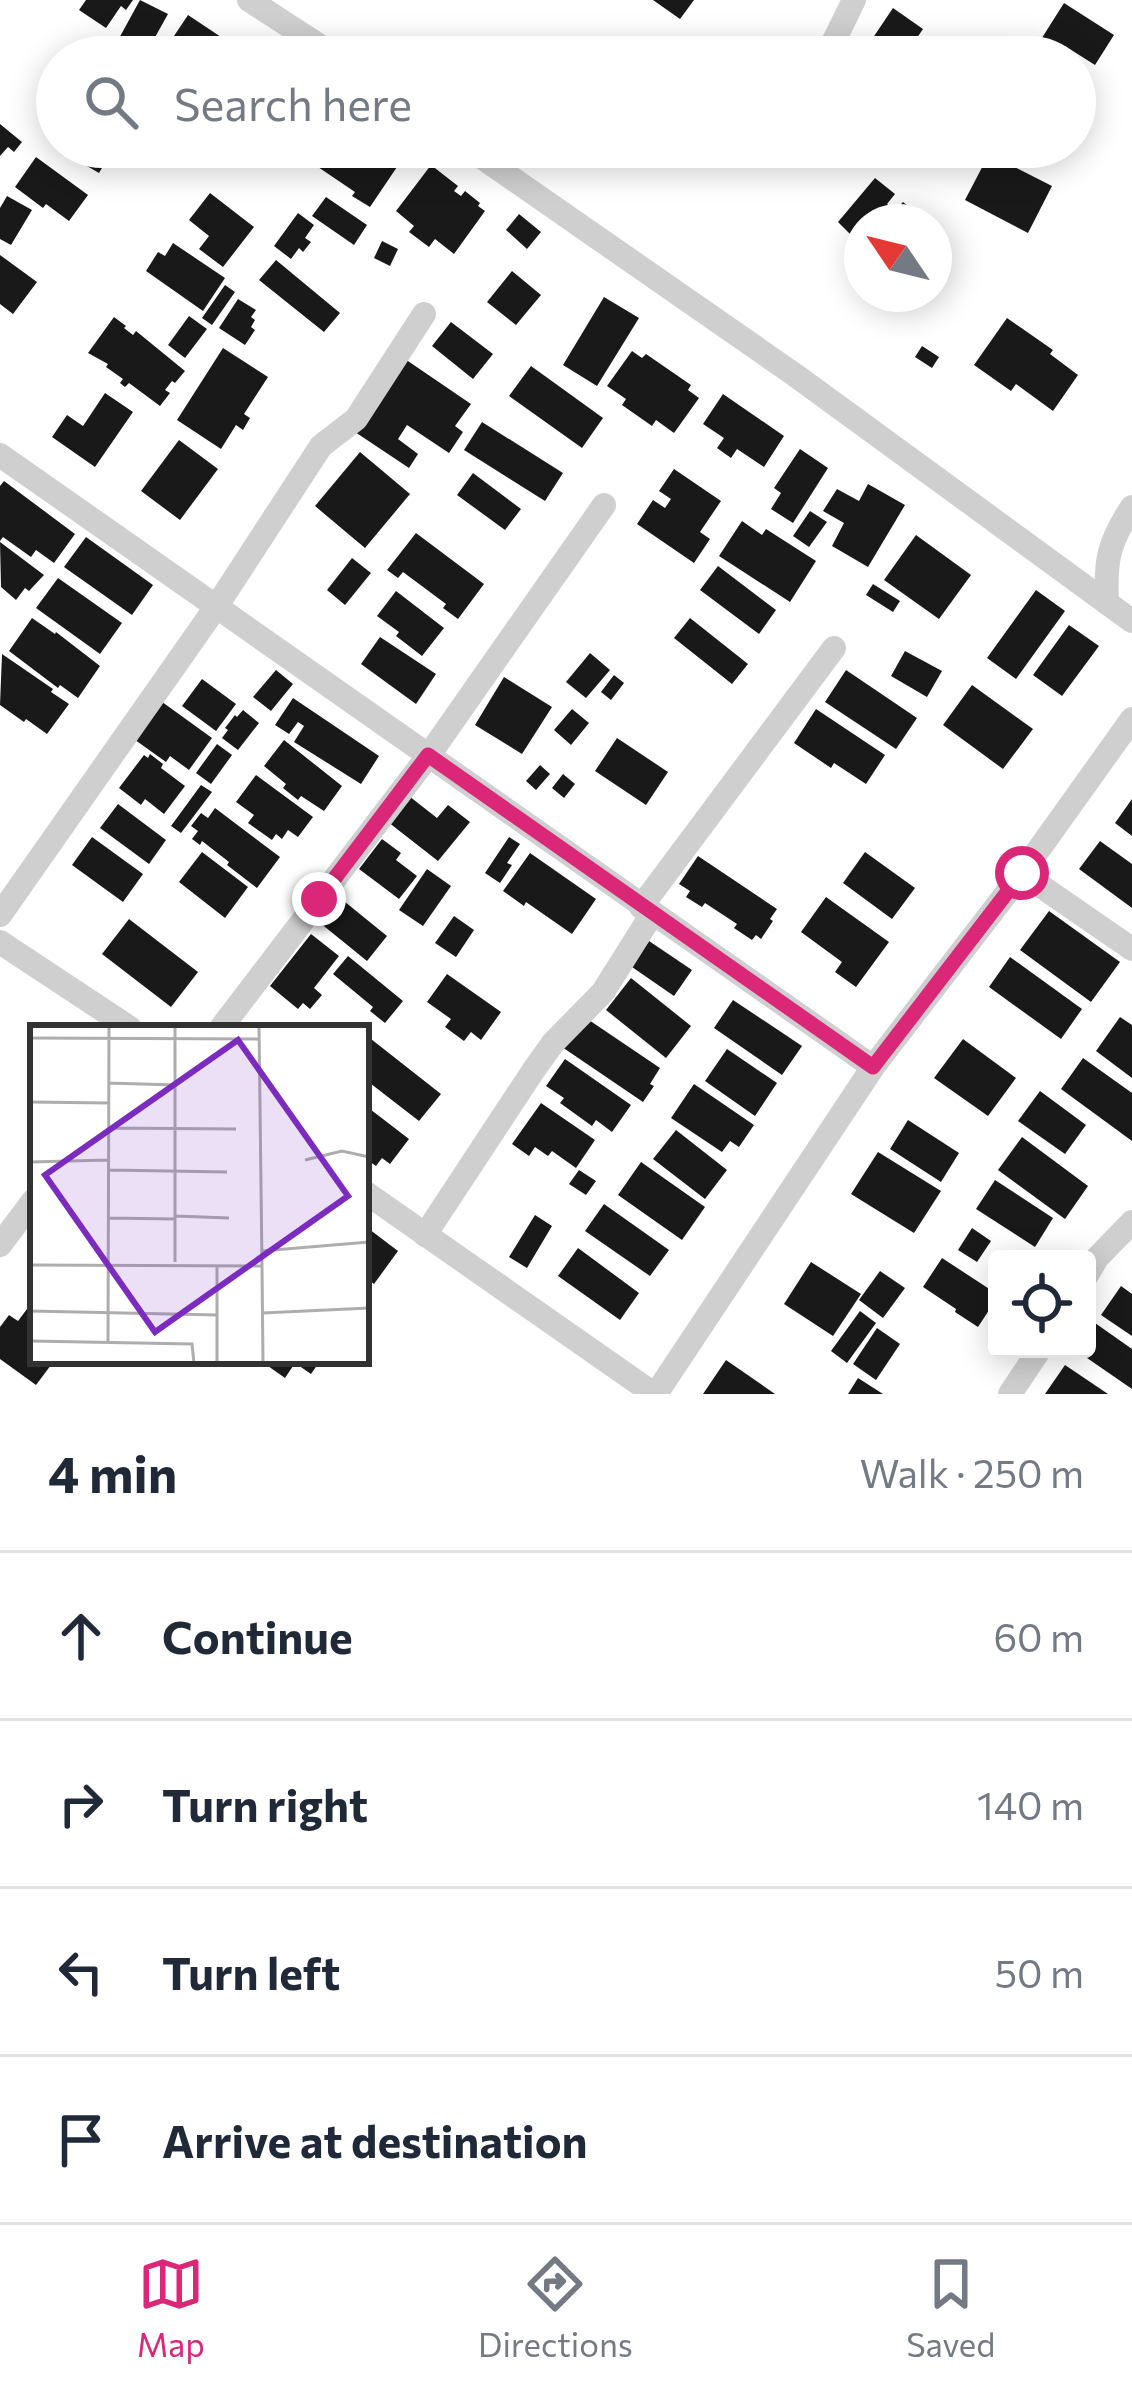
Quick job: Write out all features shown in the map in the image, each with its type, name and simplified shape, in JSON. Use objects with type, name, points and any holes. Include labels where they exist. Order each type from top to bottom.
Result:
[{"type":"street","points":[[250,0],[305,36]]},
{"type":"street","points":[[836,36],[854,0]]},
{"type":"street","points":[[496,168],[795,375],[1132,621]]},
{"type":"street","points":[[0,915],[216,607],[321,446],[356,418],[424,314]]},
{"type":"street","points":[[2,460],[873,1067]]},
{"type":"street","points":[[222,1025],[428,755],[604,505]]},
{"type":"street","points":[[1106,603],[1106,556],[1132,508]]},
{"type":"street","points":[[425,1235],[553,1043],[602,992],[647,910],[834,648]]},
{"type":"street","points":[[369,1195],[655,1394],[873,1067],[1022,873],[1132,719]]},
{"type":"street","points":[[1022,873],[1132,950]]},
{"type":"street","points":[[0,942],[125,1025]]},
{"type":"street","points":[[0,1245],[30,1205]]},
{"type":"street","points":[[1096,1260],[1132,1222]]},
{"type":"street","points":[[1010,1394],[1034,1358]]},
{"type":"building","points":[[86,0],[133,0],[126,10],[121,6],[106,28],[79,10]]},
{"type":"building","points":[[140,0],[168,14],[156,36],[120,36]]},
{"type":"building","points":[[653,0],[694,0],[680,19]]},
{"type":"building","points":[[1064,3],[1114,35],[1096,63],[1096,36],[1043,36]]},
{"type":"building","points":[[893,8],[923,29],[918,36],[874,36]]},
{"type":"building","points":[[188,15],[220,36],[174,36]]},
{"type":"building","points":[[0,124],[22,142],[14,152],[8,147],[0,156]]},
{"type":"building","points":[[36,157],[36,168],[51,168],[88,195],[69,221],[15,187]]},
{"type":"building","points":[[319,168],[396,168],[370,207],[352,196],[355,192]]},
{"type":"building","points":[[429,168],[435,168],[458,186],[454,191],[461,196],[465,191],[485,211],[454,254],[435,239],[429,247],[409,232],[414,226],[396,211]]},
{"type":"building","points":[[982,168],[1017,168],[1052,186],[1028,233],[965,200]]},
{"type":"building","points":[[875,178],[895,194],[887,204],[853,204]]},
{"type":"building","points":[[210,193],[254,227],[223,267],[199,249],[209,236],[189,220]]},
{"type":"building","points":[[7,196],[32,210],[11,245],[0,239],[0,208]]},
{"type":"building","points":[[326,197],[367,225],[354,245],[312,216]]},
{"type":"building","points":[[298,213],[314,225],[305,238],[311,242],[291,259],[274,246]]},
{"type":"building","points":[[519,214],[541,232],[527,249],[506,230]]},
{"type":"building","points":[[382,241],[398,249],[390,266],[374,258]]},
{"type":"building","points":[[173,243],[225,278],[203,311],[146,271],[158,252],[165,256]]},
{"type":"building","points":[[0,255],[37,282],[13,314],[0,304]]},
{"type":"building","points":[[276,260],[340,313],[324,332],[259,280]]},
{"type":"building","points":[[512,271],[541,295],[516,325],[487,302]]},
{"type":"building","points":[[225,285],[235,292],[212,325],[202,318]]},
{"type":"building","points":[[604,297],[639,318],[597,386],[563,365]]},
{"type":"building","points":[[238,299],[256,310],[251,317],[255,330],[245,345],[219,328]]},
{"type":"building","points":[[189,316],[207,329],[185,358],[168,345]]},
{"type":"building","points":[[114,317],[185,371],[165,390],[170,393],[160,406],[129,383],[125,387],[108,364],[88,353]]},
{"type":"building","points":[[1007,318],[1053,350],[1050,354],[1078,375],[1053,411],[1016,384],[1011,391],[974,365]]},
{"type":"building","points":[[451,322],[493,354],[473,379],[432,346]]},
{"type":"building","points":[[922,346],[939,357],[932,368],[915,357]]},
{"type":"building","points":[[223,348],[268,377],[244,414],[250,418],[243,430],[236,425],[221,449],[177,420]]},
{"type":"building","points":[[632,351],[642,358],[646,354],[691,385],[688,390],[699,398],[674,433],[656,420],[652,426],[622,405],[626,399],[607,386]]},
{"type":"building","points":[[405,359],[471,404],[455,426],[463,432],[449,453],[407,425],[398,439],[418,454],[409,468],[355,432]]},
{"type":"building","points":[[531,366],[603,418],[582,448],[509,396]]},
{"type":"building","points":[[105,393],[133,412],[95,467],[52,437],[67,415],[83,426]]},
{"type":"building","points":[[723,394],[784,436],[764,467],[737,449],[731,458],[717,448],[724,438],[703,424]]},
{"type":"building","points":[[482,422],[563,473],[545,501],[464,450]]},
{"type":"building","points":[[179,440],[218,469],[180,520],[141,491]]},
{"type":"building","points":[[800,449],[828,468],[793,523],[771,509],[781,493],[774,488]]},
{"type":"building","points":[[360,452],[410,494],[365,548],[315,506]]},
{"type":"building","points":[[674,469],[721,501],[700,532],[710,539],[694,563],[637,524],[653,500],[665,508],[671,499],[659,491]]},
{"type":"building","points":[[473,473],[521,509],[505,530],[457,495]]},
{"type":"building","points":[[4,481],[75,534],[54,563],[36,550],[31,557],[3,537],[0,541],[0,486]]},
{"type":"building","points":[[868,484],[905,505],[868,567],[832,546],[844,523],[823,511],[837,489],[859,501]]},
{"type":"building","points":[[810,511],[827,522],[809,547],[793,536]]},
{"type":"building","points":[[742,521],[762,535],[766,529],[816,561],[790,602],[719,556]]},
{"type":"building","points":[[416,533],[484,584],[458,619],[443,608],[446,604],[403,572],[398,578],[387,570]]},
{"type":"building","points":[[916,535],[971,575],[939,619],[884,580]]},
{"type":"building","points":[[86,537],[153,585],[132,615],[64,567]]},
{"type":"building","points":[[0,542],[44,575],[16,600],[1,587]]},
{"type":"building","points":[[352,558],[371,573],[345,605],[327,590]]},
{"type":"building","points":[[718,566],[776,610],[759,634],[700,590]]},
{"type":"building","points":[[58,578],[122,623],[100,654],[36,608]]},
{"type":"building","points":[[873,584],[900,601],[893,612],[866,595]]},
{"type":"building","points":[[1036,590],[1065,611],[1016,679],[987,658]]},
{"type":"building","points":[[396,591],[444,628],[422,656],[377,616]]},
{"type":"building","points":[[32,618],[100,666],[78,698],[9,651]]},
{"type":"building","points":[[690,618],[748,664],[732,684],[674,638]]},
{"type":"building","points":[[1069,625],[1099,646],[1062,696],[1033,675]]},
{"type":"building","points":[[380,637],[436,674],[416,704],[361,664]]},
{"type":"building","points":[[905,651],[942,671],[927,697],[891,676]]},
{"type":"building","points":[[590,653],[610,670],[586,698],[566,682]]},
{"type":"building","points":[[2,654],[69,704],[47,734],[0,705]]},
{"type":"building","points":[[276,670],[293,684],[271,711],[253,697]]},
{"type":"building","points":[[846,670],[917,718],[896,749],[825,702]]},
{"type":"building","points":[[614,675],[624,683],[611,700],[601,692]]},
{"type":"building","points":[[504,677],[552,707],[522,754],[475,725]]},
{"type":"building","points":[[202,679],[236,704],[216,731],[182,706]]},
{"type":"building","points":[[972,685],[1033,729],[1003,769],[943,725]]},
{"type":"building","points":[[293,698],[379,756],[361,784],[294,742],[304,726],[298,722],[289,734],[275,725]]},
{"type":"building","points":[[158,699],[212,738],[189,770],[170,756],[166,762],[131,737]]},
{"type":"building","points":[[572,709],[589,723],[571,745],[554,730]]},
{"type":"building","points":[[816,709],[885,755],[866,784],[794,743]]},
{"type":"building","points":[[243,710],[259,723],[238,750],[222,738],[225,728]]},
{"type":"building","points":[[617,738],[668,772],[646,805],[595,771]]},
{"type":"building","points":[[284,740],[342,786],[324,811],[301,796],[298,800],[264,766]]},
{"type":"building","points":[[217,744],[232,755],[211,784],[196,773]]},
{"type":"building","points":[[150,754],[185,786],[164,814],[145,799],[141,805],[119,788],[144,755],[148,758]]},
{"type":"building","points":[[540,765],[550,774],[536,790],[526,781]]},
{"type":"building","points":[[563,774],[575,784],[564,798],[552,788]]},
{"type":"building","points":[[256,775],[313,817],[298,837],[288,830],[282,839],[276,834],[272,840],[248,823],[254,815],[236,802]]},
{"type":"building","points":[[201,785],[212,792],[181,833],[171,826]]},
{"type":"building","points":[[409,796],[437,818],[448,805],[470,822],[438,861],[388,822]]},
{"type":"building","points":[[1132,799],[1132,836],[1115,823]]},
{"type":"building","points":[[118,804],[166,840],[149,864],[100,828]]},
{"type":"building","points":[[215,808],[280,857],[257,888],[202,841],[200,845],[192,839],[198,831],[191,826],[201,813],[208,818]]},
{"type":"building","points":[[92,837],[143,874],[123,902],[72,865]]},
{"type":"building","points":[[509,837],[520,844],[500,883],[485,873]]},
{"type":"building","points":[[382,839],[401,853],[396,860],[417,876],[399,899],[359,869]]},
{"type":"building","points":[[1100,841],[1132,864],[1132,908],[1079,869]]},
{"type":"building","points":[[202,852],[248,887],[225,918],[179,882]]},
{"type":"building","points":[[865,852],[915,888],[892,919],[843,883]]},
{"type":"building","points":[[530,853],[596,899],[572,934],[503,891]]},
{"type":"building","points":[[698,856],[777,909],[761,939],[756,935],[752,940],[705,903],[702,907],[686,897],[690,891],[679,884]]},
{"type":"building","points":[[427,869],[451,886],[423,926],[399,910]]},
{"type":"building","points":[[334,893],[387,936],[367,961],[314,918]]},
{"type":"building","points":[[826,897],[889,942],[856,987],[835,972],[842,962],[801,932]]},
{"type":"building","points":[[1049,911],[1120,962],[1091,1002],[1020,950]]},
{"type":"building","points":[[454,916],[474,930],[456,957],[435,943]]},
{"type":"building","points":[[129,919],[198,972],[171,1007],[102,954]]},
{"type":"building","points":[[311,934],[339,956],[314,988],[322,995],[310,1009],[303,1003],[298,1009],[270,986]]},
{"type":"building","points":[[649,941],[692,970],[674,996],[632,967]]},
{"type":"building","points":[[348,956],[403,1001],[385,1023],[333,974]]},
{"type":"building","points":[[1010,957],[1082,1009],[1061,1039],[989,987]]},
{"type":"building","points":[[447,974],[501,1012],[481,1040],[471,1032],[464,1041],[445,1027],[451,1019],[427,1002]]},
{"type":"building","points":[[631,978],[691,1026],[666,1058],[606,1010]]},
{"type":"building","points":[[733,1000],[802,1046],[782,1075],[714,1028]]},
{"type":"building","points":[[583,1016],[660,1068],[643,1102],[562,1047]]},
{"type":"building","points":[[1120,1017],[1132,1025],[1132,1078],[1096,1051]]},
{"type":"building","points":[[963,1039],[1016,1078],[988,1116],[934,1078]]},
{"type":"building","points":[[369,1041],[441,1094],[419,1121],[369,1082]]},
{"type":"building","points":[[727,1049],[777,1083],[755,1116],[705,1081]]},
{"type":"building","points":[[1083,1058],[1132,1093],[1132,1141],[1061,1089]]},
{"type":"building","points":[[565,1059],[631,1105],[612,1132],[596,1120],[592,1126],[560,1103],[564,1098],[546,1086]]},
{"type":"building","points":[[694,1084],[754,1125],[739,1147],[730,1141],[722,1152],[671,1118]]},
{"type":"building","points":[[1040,1091],[1086,1125],[1065,1154],[1018,1121]]},
{"type":"building","points":[[541,1103],[595,1140],[576,1168],[552,1151],[548,1156],[535,1147],[529,1156],[512,1144]]},
{"type":"building","points":[[369,1108],[409,1139],[390,1164],[382,1158],[376,1166],[369,1161]]},
{"type":"building","points":[[908,1120],[959,1153],[941,1182],[890,1149]]},
{"type":"building","points":[[676,1130],[727,1170],[705,1199],[653,1159]]},
{"type":"building","points":[[1022,1137],[1088,1186],[1065,1219],[998,1170]]},
{"type":"building","points":[[878,1152],[941,1191],[914,1233],[851,1194]]},
{"type":"building","points":[[641,1162],[705,1207],[682,1240],[618,1195]]},
{"type":"building","points":[[579,1170],[596,1181],[586,1195],[569,1184]]},
{"type":"building","points":[[995,1180],[1053,1218],[1035,1247],[976,1209]]},
{"type":"building","points":[[604,1204],[669,1250],[650,1276],[585,1231]]},
{"type":"building","points":[[535,1215],[552,1226],[527,1268],[509,1257]]},
{"type":"building","points":[[972,1228],[991,1241],[977,1262],[958,1250]]},
{"type":"building","points":[[369,1229],[398,1251],[374,1284],[369,1280]]},
{"type":"building","points":[[578,1248],[639,1293],[620,1320],[558,1276]]},
{"type":"building","points":[[942,1258],[988,1288],[988,1312],[978,1327],[923,1287]]},
{"type":"building","points":[[811,1262],[861,1294],[833,1336],[784,1304]]},
{"type":"building","points":[[880,1271],[905,1288],[883,1318],[859,1300]]},
{"type":"building","points":[[1121,1286],[1132,1294],[1132,1336],[1101,1315]]},
{"type":"building","points":[[30,1305],[30,1364],[52,1364],[36,1385],[0,1359],[0,1327],[9,1315],[18,1321]]},
{"type":"building","points":[[860,1311],[876,1323],[847,1363],[831,1351]]},
{"type":"building","points":[[1096,1324],[1132,1349],[1132,1389],[1087,1358],[1096,1358]]},
{"type":"building","points":[[877,1328],[900,1344],[876,1380],[853,1364]]},
{"type":"building","points":[[726,1360],[775,1394],[703,1394]]},
{"type":"building","points":[[265,1364],[294,1364],[285,1378]]},
{"type":"building","points":[[296,1364],[318,1364],[311,1374]]},
{"type":"building","points":[[1065,1365],[1108,1394],[1045,1394]]},
{"type":"building","points":[[858,1378],[883,1394],[848,1394]]},
{"type":"route","points":[[319,899],[428,755],[873,1067],[1022,873]]}]
